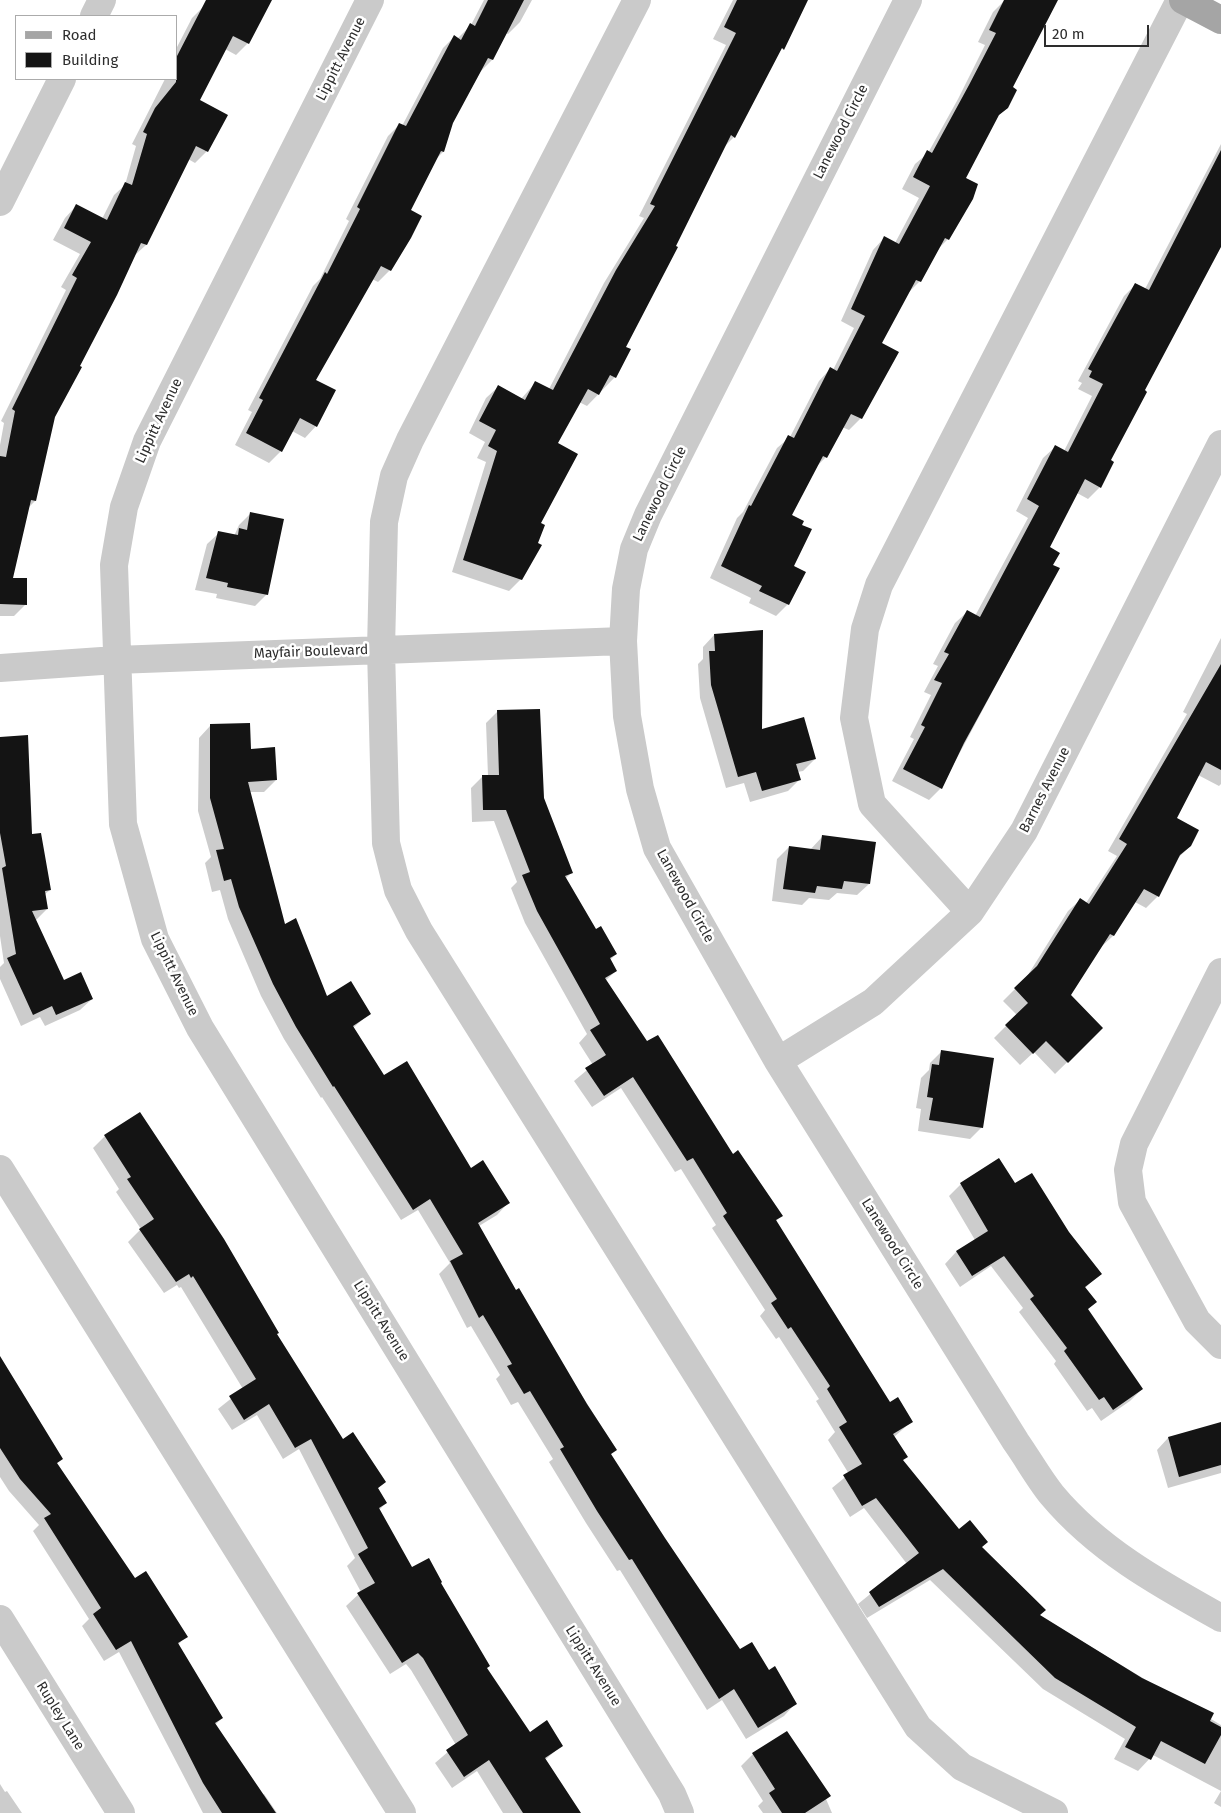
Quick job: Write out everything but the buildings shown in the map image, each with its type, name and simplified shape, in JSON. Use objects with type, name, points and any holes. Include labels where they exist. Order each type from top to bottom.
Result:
[{"type":"main road","points":[[1181,0],[1221,20]]},
{"type":"street","points":[[94,15],[102,0]]},
{"type":"street","name":"Lippitt Avenue","points":[[370,0],[147,441],[124,507],[114,566],[123,824],[155,939],[200,1028],[672,1794],[680,1813]]},
{"type":"street","points":[[637,0],[410,440],[394,476],[384,522],[381,649],[386,844],[398,890],[419,931],[918,1727],[962,1766],[1054,1813]]},
{"type":"street","name":"Lanewood Circle","points":[[908,0],[648,515],[632,557],[626,589],[623,641],[627,716],[640,789],[657,848],[778,1061],[1016,1442],[1052,1495],[1095,1538],[1140,1572],[1221,1618]]},
{"type":"street","points":[[970,912],[872,804],[854,718],[865,629],[879,585],[1181,0]]},
{"type":"street","points":[[0,202],[61,80]]},
{"type":"street","name":"Barnes Avenue","points":[[778,1061],[873,1002],[970,912],[1024,831],[1221,444]]},
{"type":"street","name":"Mayfair Boulevard","points":[[0,668],[116,660],[623,641]]},
{"type":"street","points":[[1221,972],[1134,1144],[1128,1170],[1132,1202],[1197,1321],[1221,1345]]},
{"type":"street","points":[[0,1169],[402,1813]]},
{"type":"street","name":"Rupley Lane","points":[[0,1619],[121,1813]]}]
